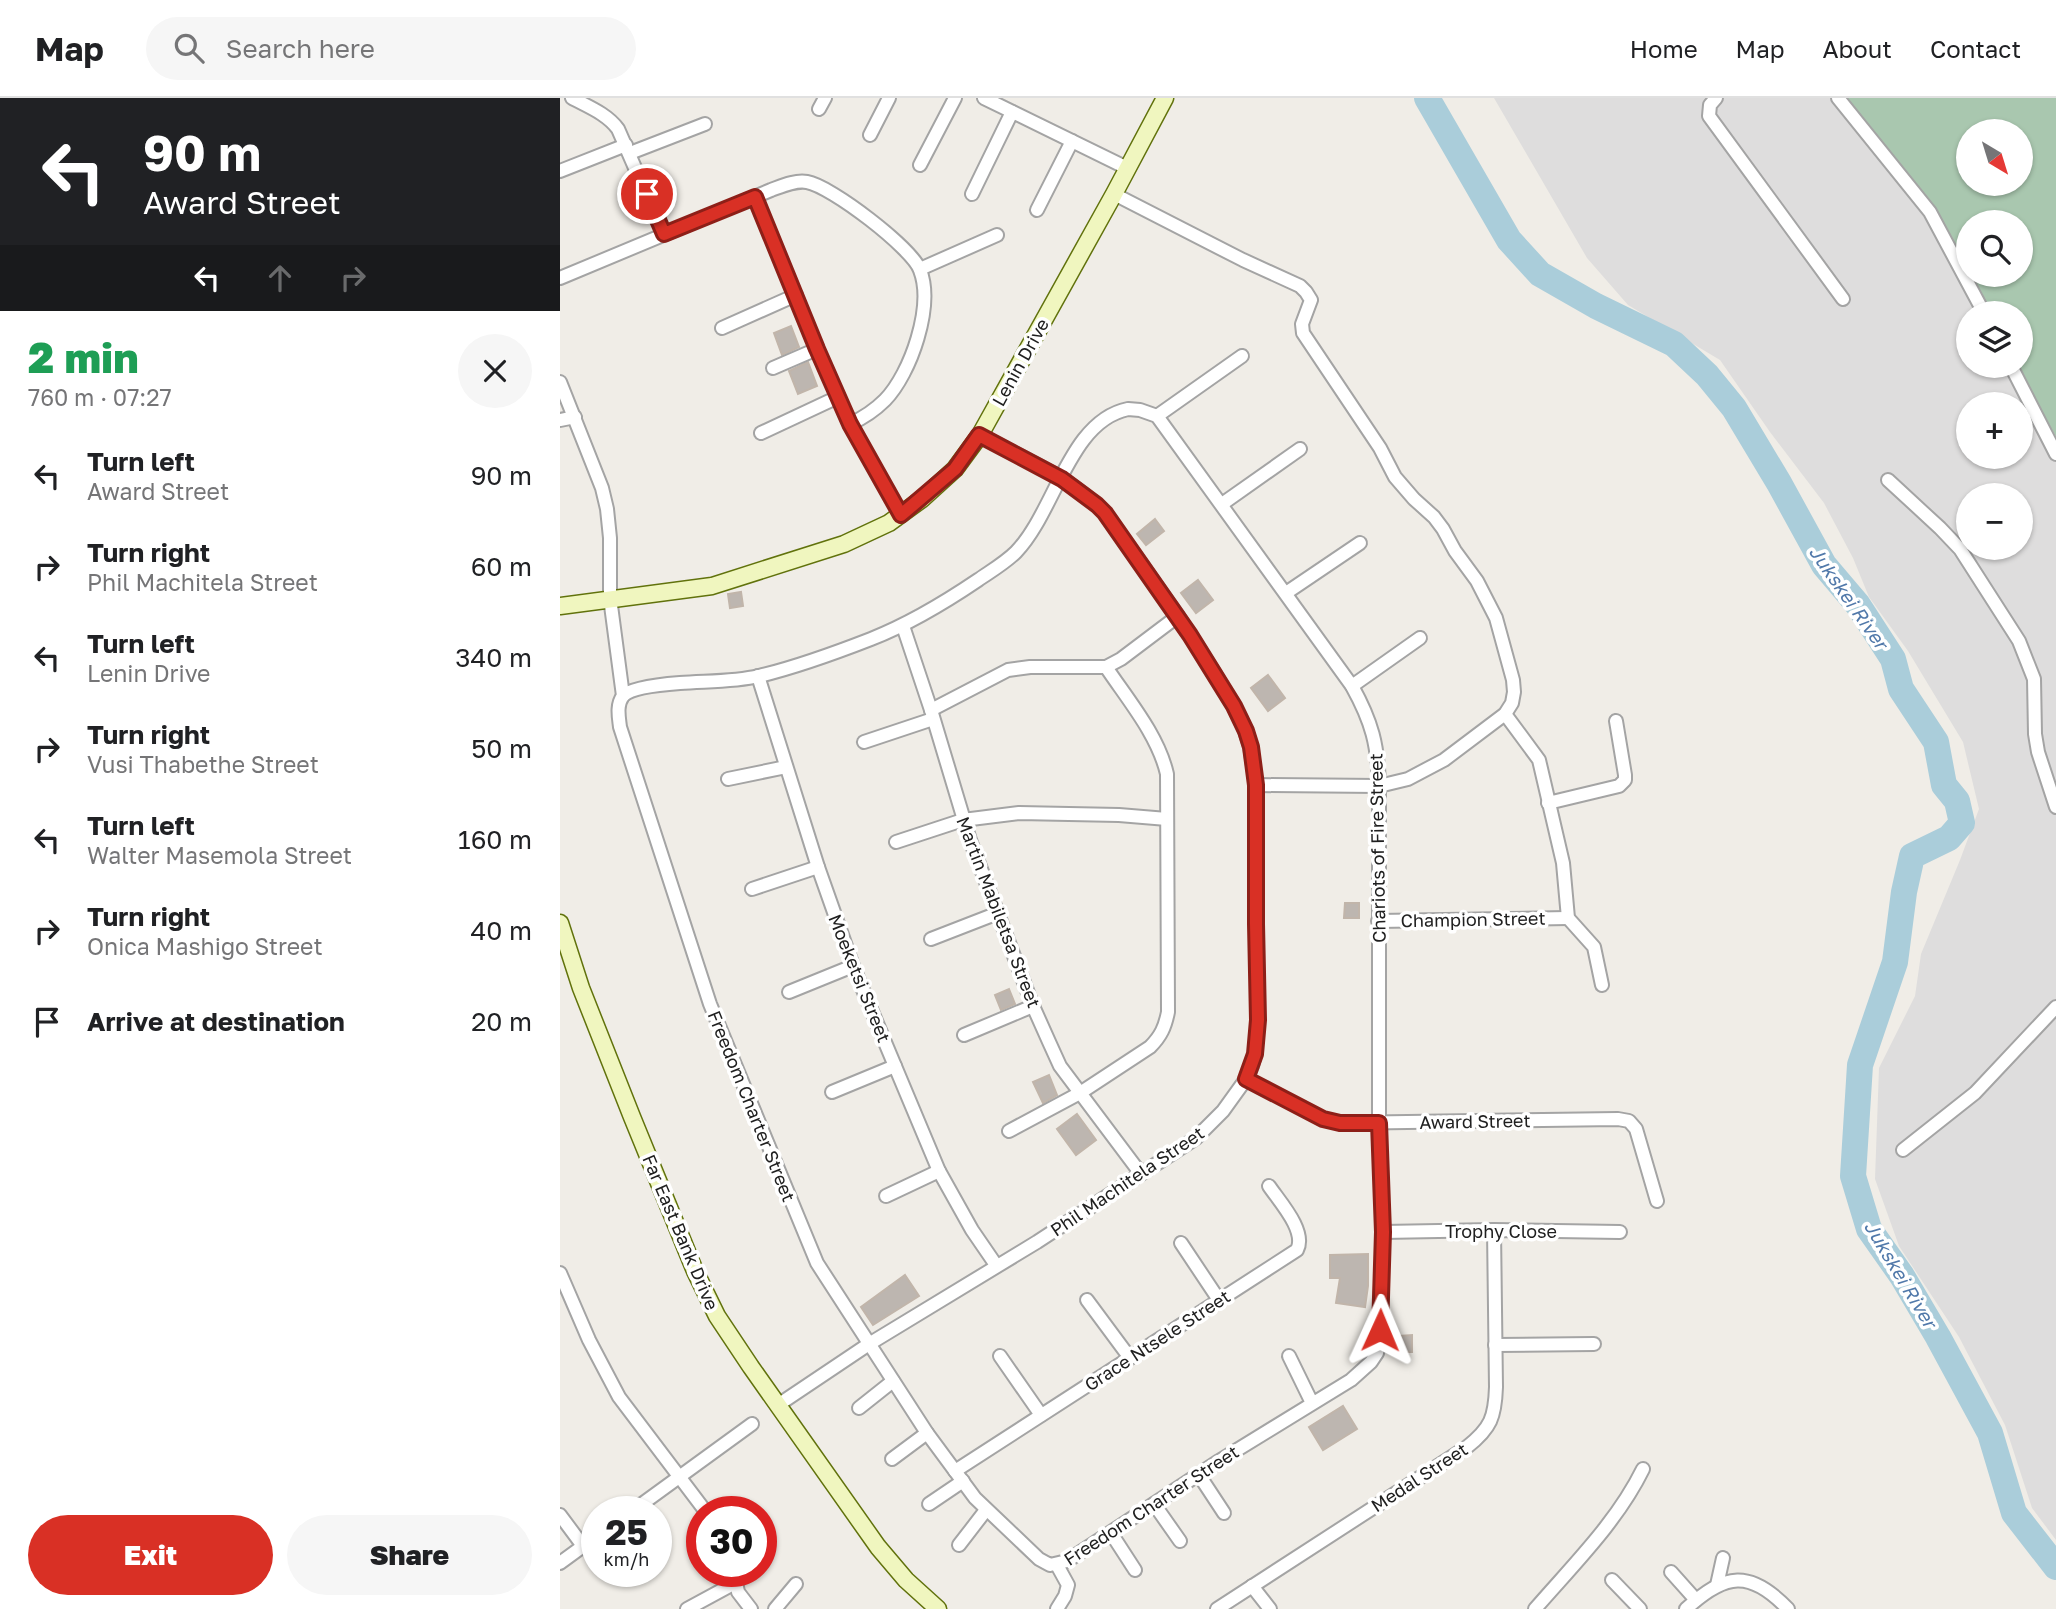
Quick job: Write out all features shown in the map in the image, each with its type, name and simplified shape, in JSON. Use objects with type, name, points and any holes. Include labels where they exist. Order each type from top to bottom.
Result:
[{"type":"street","points":[[572,98],[612,121],[628,149],[664,234]]},
{"type":"street","points":[[870,135],[889,98]]},
{"type":"street","points":[[920,164],[955,98]]},
{"type":"street","points":[[984,98],[1127,168]]},
{"type":"street","name":"Lenin Drive","points":[[560,606],[712,586],[844,544],[901,515],[955,469],[979,435],[1165,98]]},
{"type":"street","points":[[1838,98],[1930,212],[1977,301]]},
{"type":"street","points":[[1709,100],[1709,116],[1717,128],[1843,299]]},
{"type":"street","points":[[972,194],[1012,112]]},
{"type":"street","points":[[560,171],[705,124]]},
{"type":"street","points":[[1037,210],[1072,141]]},
{"type":"street","points":[[560,278],[755,197],[797,182],[816,185],[858,211],[908,251],[920,269],[924,284],[925,298],[917,340],[910,358],[886,399],[860,420],[850,424]]},
{"type":"street","points":[[1114,194],[1300,286],[1306,292],[1311,300],[1302,324],[1303,333],[1380,448],[1395,477],[1443,528],[1455,551],[1489,601],[1513,680],[1513,703],[1505,714],[1426,771],[1408,779],[1379,786],[1256,785]]},
{"type":"street","points":[[755,197],[850,424],[901,515]]},
{"type":"street","points":[[920,269],[997,235]]},
{"type":"street","points":[[722,328],[796,295]]},
{"type":"street","points":[[773,368],[817,349]]},
{"type":"street","points":[[623,696],[635,690],[671,684],[758,676],[903,626],[955,596],[1010,558],[1024,543],[1078,447],[1102,419],[1128,409],[1157,416],[1242,356]]},
{"type":"street","points":[[2017,378],[2056,454]]},
{"type":"street","name":"Freedom Charter Street","points":[[560,382],[602,488],[607,509],[610,598],[623,696],[619,707],[620,727],[710,1004],[817,1263],[928,1433],[986,1510],[1039,1559],[1050,1565],[1067,1561],[1351,1380],[1377,1353]]},
{"type":"street","points":[[761,433],[838,397]]},
{"type":"street","name":"Chariots of Fire Street","points":[[1157,416],[1352,686],[1368,715],[1373,733],[1379,786],[1379,1123],[1383,1232],[1377,1353]]},
{"type":"street","points":[[560,420],[575,417]]},
{"type":"street","name":"Phil Machitela Street","points":[[778,1405],[869,1344],[1037,1241],[1208,1128],[1246,1079],[1255,1054],[1258,1020],[1256,785],[1251,747],[1241,719],[1178,616],[1105,513],[1062,479],[979,435]]},
{"type":"street","points":[[1222,504],[1300,449]]},
{"type":"street","points":[[1888,480],[1960,549],[2019,641],[2034,680],[2038,752],[2056,807]]},
{"type":"street","points":[[1286,593],[1360,543]]},
{"type":"street","points":[[864,742],[932,714],[1008,670],[1030,667],[1106,667],[1121,659],[1178,616]]},
{"type":"street","name":"Martin Mabiletsa Street","points":[[903,626],[963,820],[1033,1006],[1060,1066],[1141,1174]]},
{"type":"street","points":[[1352,686],[1420,638]]},
{"type":"street","points":[[1009,1131],[1080,1093],[1150,1047],[1164,1028],[1168,1012],[1167,774],[1152,738],[1106,667]]},
{"type":"street","name":"Moeketsi Street","points":[[758,676],[818,867],[853,966],[939,1171],[972,1230],[996,1265]]},
{"type":"street","points":[[1505,714],[1539,760],[1563,863],[1568,918],[1594,947],[1602,985]]},
{"type":"street","points":[[1548,803],[1622,784],[1625,775],[1616,721]]},
{"type":"street","points":[[728,779],[786,767]]},
{"type":"street","points":[[896,842],[963,820],[1019,813],[1167,819]]},
{"type":"street","points":[[752,889],[818,867]]},
{"type":"street","points":[[931,939],[998,913]]},
{"type":"street","name":"Champion Street","points":[[1378,921],[1568,918]]},
{"type":"street","name":"Far East Bank Drive","points":[[560,923],[581,988],[695,1271],[723,1326],[878,1547],[906,1580],[938,1609]]},
{"type":"street","points":[[789,992],[853,966]]},
{"type":"street","points":[[964,1035],[1033,1006]]},
{"type":"street","points":[[1903,1150],[1975,1093],[2056,1007]]},
{"type":"street","points":[[832,1092],[895,1066]]},
{"type":"street","name":"Award Street","points":[[1246,1079],[1323,1119],[1340,1123],[1629,1121],[1636,1129],[1657,1200]]},
{"type":"street","points":[[886,1196],[939,1171]]},
{"type":"street","name":"Grace Ntsele Street","points":[[929,1504],[959,1476],[1041,1415],[1297,1250],[1300,1243],[1299,1234],[1269,1186]]},
{"type":"street","name":"Medal Street","points":[[1217,1609],[1479,1438],[1492,1420],[1496,1404],[1494,1230]]},
{"type":"street","name":"Trophy Close","points":[[1383,1232],[1620,1232]]},
{"type":"street","points":[[1181,1243],[1219,1300]]},
{"type":"street","points":[[560,1273],[589,1340],[619,1397],[693,1496]]},
{"type":"street","points":[[1087,1300],[1130,1359]]},
{"type":"street","points":[[1495,1345],[1594,1344]]},
{"type":"street","points":[[1000,1356],[1041,1415]]},
{"type":"street","points":[[1289,1356],[1312,1403]]},
{"type":"street","points":[[859,1408],[893,1381]]},
{"type":"street","points":[[654,1496],[752,1424]]},
{"type":"street","points":[[892,1459],[928,1433]]},
{"type":"street","points":[[1535,1609],[1608,1524],[1629,1496],[1643,1469]]},
{"type":"street","points":[[1199,1475],[1224,1513]]},
{"type":"street","points":[[1154,1504],[1180,1541]]},
{"type":"street","points":[[959,1545],[986,1510]]},
{"type":"street","points":[[560,1515],[581,1543]]},
{"type":"street","points":[[1111,1532],[1135,1570]]},
{"type":"street","points":[[560,1563],[581,1547]]},
{"type":"street","points":[[1717,1586],[1723,1558]]},
{"type":"street","points":[[1057,1564],[1068,1585],[1057,1609]]},
{"type":"street","points":[[1671,1572],[1691,1604],[1717,1586],[1740,1580],[1754,1582],[1763,1587],[1786,1608]]},
{"type":"street","points":[[1612,1580],[1640,1609]]},
{"type":"street","points":[[775,1609],[796,1584]]},
{"type":"street","points":[[1252,1586],[1270,1609]]},
{"type":"street","points":[[687,1609],[720,1587]]},
{"type":"street","points":[[738,1587],[742,1598],[751,1609]]},
{"type":"shaded area","points":[[1494,98],[1842,98],[1935,215],[1956,253],[1956,287],[1975,287],[1982,301],[1956,301],[1956,378],[2024,378],[2031,392],[1956,392],[1956,469],[2033,469],[2033,395],[2056,437],[2056,1540],[2032,1508],[2005,1425],[1959,1337],[1899,1246],[1875,1179],[1879,1068],[1915,996],[1921,954],[1979,809],[1963,742],[1908,651],[1869,597],[1853,558],[1824,503],[1720,360],[1628,305],[1587,258]]},
{"type":"green space","points":[[1842,98],[2056,98],[2056,437],[2024,378],[2033,378],[2033,301],[1982,301],[1974,287],[2033,287],[2033,210],[1956,210],[1956,254],[1935,215]]},
{"type":"building","points":[[791,326],[799,347],[782,355],[774,333]]},
{"type":"building","points":[[808,362],[817,386],[798,394],[789,371]]},
{"type":"building","points":[[1155,519],[1164,531],[1146,545],[1137,534]]},
{"type":"building","points":[[1198,580],[1213,600],[1196,613],[1181,593]]},
{"type":"building","points":[[741,592],[743,606],[730,608],[728,594]]},
{"type":"building","points":[[1268,675],[1285,698],[1268,711],[1251,688]]},
{"type":"building","points":[[1345,903],[1359,903],[1359,918],[1344,918]]},
{"type":"building","points":[[1009,989],[1015,1004],[1001,1010],[995,995]]},
{"type":"building","points":[[1049,1075],[1057,1095],[1043,1103],[1033,1082]]},
{"type":"building","points":[[1077,1114],[1096,1140],[1076,1155],[1057,1129]]},
{"type":"building","points":[[1368,1254],[1365,1307],[1336,1303],[1340,1278],[1330,1278],[1330,1255]]},
{"type":"building","points":[[905,1275],[919,1296],[873,1325],[861,1307]]},
{"type":"building","points":[[1412,1335],[1412,1352],[1399,1352],[1399,1336]]},
{"type":"building","points":[[1343,1406],[1357,1429],[1323,1450],[1309,1427]]},
{"type":"waterway","name":"Jukskei River","points":[[1427,98],[1509,240],[1540,274],[1596,306],[1674,344],[1707,375],[1734,408],[1824,565],[1858,605],[1893,659],[1901,689],[1936,742],[1944,785],[1957,801],[1962,823],[1949,838],[1912,856],[1904,892],[1895,962],[1860,1065],[1853,1176],[1869,1229],[1902,1276],[1990,1433],[2014,1513],[2056,1567]]},
{"type":"route","points":[[647,194],[664,234],[755,197],[850,424],[901,515],[955,469],[979,435],[1062,479],[1097,505],[1178,616],[1234,706],[1251,747],[1256,785],[1258,1020],[1255,1054],[1246,1079],[1332,1122],[1379,1123],[1383,1232],[1380,1330]]}]
